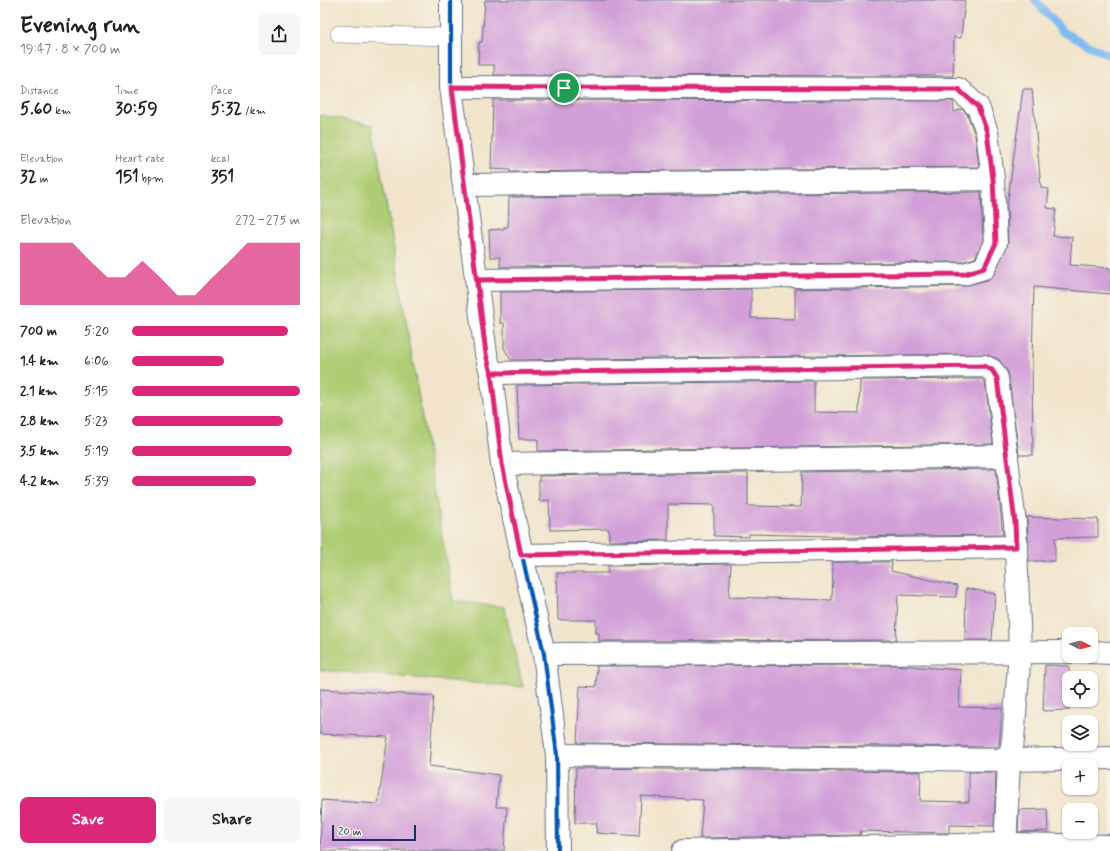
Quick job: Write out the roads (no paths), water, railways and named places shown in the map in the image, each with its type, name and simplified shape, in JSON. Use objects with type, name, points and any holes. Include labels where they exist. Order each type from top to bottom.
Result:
[{"type":"street","points":[[451,0],[452,87],[466,185],[486,354],[491,373],[502,464],[544,654],[557,755],[558,851]]},
{"type":"street","points":[[452,87],[958,89],[978,107],[987,132],[993,179],[996,243],[984,268],[964,274],[477,280]]},
{"type":"street","points":[[466,185],[993,179]]},
{"type":"street","points":[[491,373],[984,366],[992,370],[997,378],[1015,523],[1020,651],[1013,740],[1008,760],[1005,848]]},
{"type":"street","points":[[502,464],[1007,456]]},
{"type":"street","points":[[521,555],[1016,547]]},
{"type":"street","points":[[544,654],[1062,652]]},
{"type":"street","points":[[1098,652],[1110,652]]},
{"type":"street","points":[[557,755],[1008,760],[1110,758]]},
{"type":"street","points":[[684,851],[1110,846]]},
{"type":"lane","points":[[339,34],[451,37]]},
{"type":"waterway","points":[[1035,0],[1063,32],[1110,56]]}]
